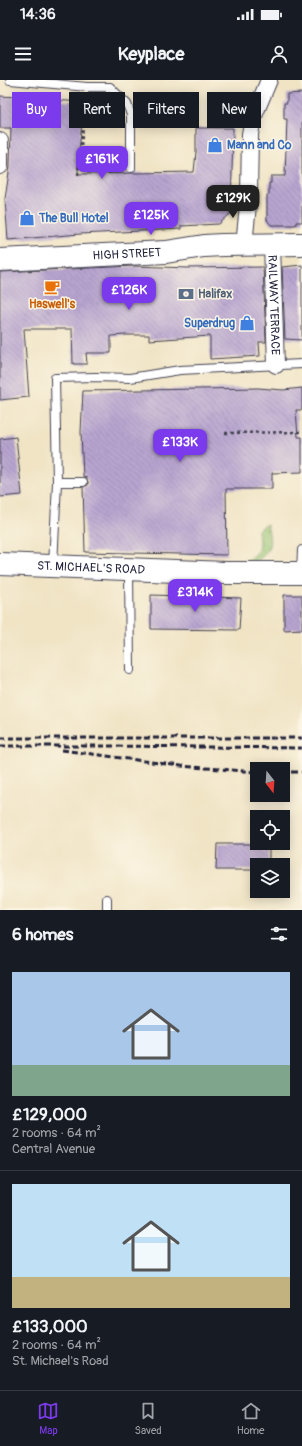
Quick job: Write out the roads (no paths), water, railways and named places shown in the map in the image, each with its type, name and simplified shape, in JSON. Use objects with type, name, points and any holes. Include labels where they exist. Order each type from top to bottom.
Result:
[{"type":"street","points":[[244,245],[249,195],[250,134],[253,118],[268,81]]},
{"type":"street","points":[[0,141],[0,166]]},
{"type":"street","name":"HIGH STREET","points":[[0,260],[166,252],[204,246],[302,244]]},
{"type":"street","name":"RAILWAY TERRACE","points":[[272,245],[276,365]]},
{"type":"street","name":"ST. MICHAEL'S ROAD","points":[[0,564],[226,573],[302,573]]},
{"type":"lane","points":[[10,80],[87,87],[110,87],[127,104],[131,115],[131,168]]},
{"type":"lane","points":[[53,567],[57,482],[55,378],[130,378],[180,370],[302,364]]},
{"type":"lane","points":[[57,482],[83,482]]},
{"type":"lane","points":[[302,550],[302,573]]},
{"type":"lane","points":[[129,570],[130,670]]},
{"type":"lane","points":[[107,899],[107,910]]},
{"type":"railway","points":[[0,738],[302,738]]},
{"type":"railway","points":[[0,746],[302,748]]},
{"type":"railway","points":[[62,750],[181,766],[250,771]]},
{"type":"railway","points":[[290,772],[302,772]]},
{"type":"place","name":"Mann and Co","points":[[215,145]]},
{"type":"place","name":"The Bull Hotel","points":[[27,218]]},
{"type":"place","name":"Haswell's","points":[[52,287]]},
{"type":"place","name":"Halifax","points":[[186,294]]},
{"type":"place","name":"Superdrug","points":[[247,323]]}]
